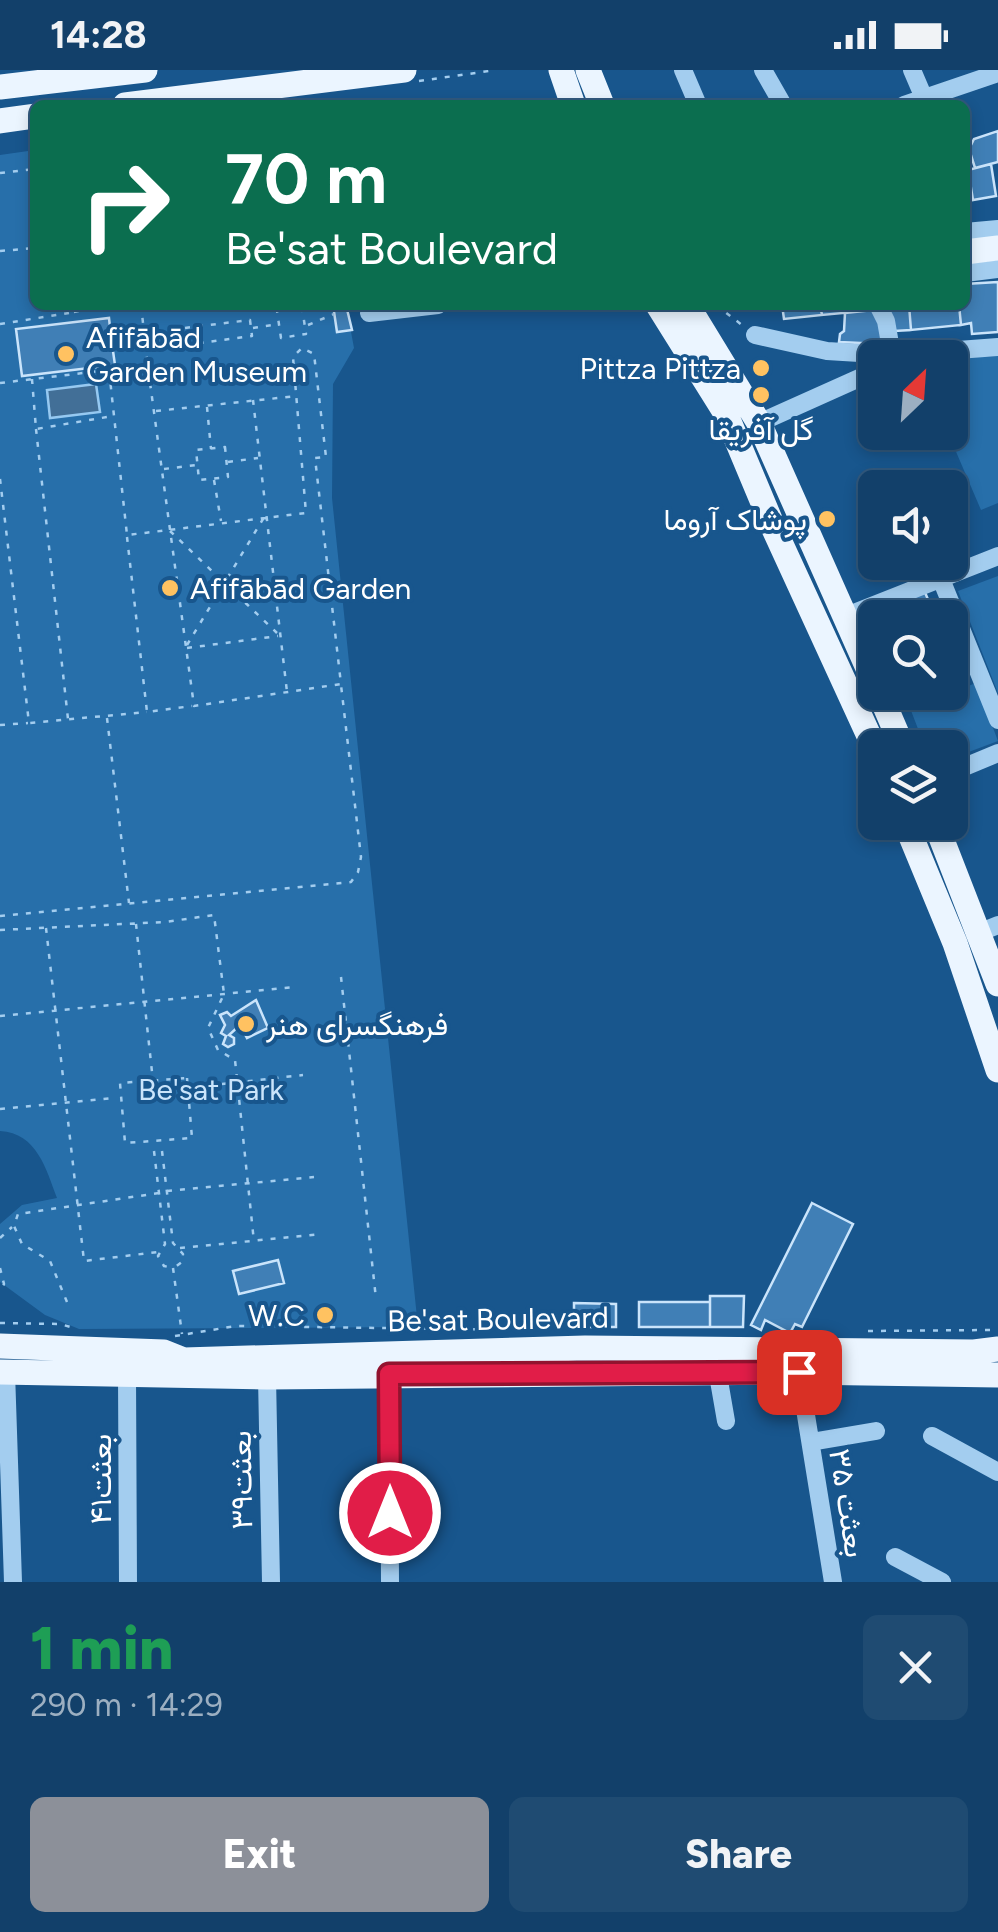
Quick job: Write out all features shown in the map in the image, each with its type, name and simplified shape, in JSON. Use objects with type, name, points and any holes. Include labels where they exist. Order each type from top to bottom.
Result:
[{"type":"main road","points":[[0,86],[144,70]]},
{"type":"main road","points":[[164,100],[397,70]]},
{"type":"main road","points":[[561,70],[571,100]]},
{"type":"main road","points":[[588,70],[600,100]]},
{"type":"main road","points":[[0,121],[30,117]]},
{"type":"main road","points":[[970,251],[998,248]]},
{"type":"main road","points":[[661,310],[728,418],[866,730]]},
{"type":"main road","points":[[700,310],[759,424],[858,644]]},
{"type":"main road","points":[[912,840],[955,942],[998,1070]]},
{"type":"main road","points":[[944,840],[988,929],[998,984]]},
{"type":"main road","name":"Be'sat Boulevard","points":[[2,1363],[164,1352],[184,1360],[584,1361],[998,1349]]},
{"type":"main road","name":"Be'sat Boulevard","points":[[2,1363],[127,1375],[389,1374],[584,1361],[718,1375],[998,1374]]},
{"type":"street","points":[[684,70],[696,100]]},
{"type":"street","points":[[764,70],[780,100]]},
{"type":"street","points":[[912,70],[925,100]]},
{"type":"street","points":[[928,100],[998,73]]},
{"type":"street","points":[[970,232],[998,229]]},
{"type":"street","points":[[970,272],[998,269]]},
{"type":"street","points":[[369,314],[400,310]]},
{"type":"street","points":[[880,310],[889,340]]},
{"type":"street","points":[[756,335],[827,351],[858,353]]},
{"type":"street","points":[[968,350],[998,347]]},
{"type":"street","points":[[759,424],[858,379]]},
{"type":"street","points":[[968,568],[998,556]]},
{"type":"street","points":[[846,616],[936,580],[998,720]]},
{"type":"street","points":[[968,766],[998,753]]},
{"type":"street","points":[[2,1363],[13,1582]]},
{"type":"street","name":"۳۵ بعثت","points":[[799,1372],[833,1582]]},
{"type":"street","points":[[389,1374],[390,1582]]},
{"type":"street","name":"بعثت۴۱","points":[[127,1375],[128,1582]]},
{"type":"street","points":[[718,1375],[726,1421]]},
{"type":"street","name":"بعثت۳۹","points":[[267,1376],[271,1582]]},
{"type":"street","points":[[811,1442],[876,1431]]},
{"type":"street","points":[[932,1436],[998,1472]]},
{"type":"street","points":[[895,1556],[942,1582]]},
{"type":"path","points":[[0,174],[30,170]]},
{"type":"path","points":[[0,252],[30,249]]},
{"type":"path","points":[[54,310],[55,315]]},
{"type":"path","points":[[0,324],[83,310]]},
{"type":"path","points":[[141,310],[194,706]]},
{"type":"path","points":[[279,310],[280,338],[306,334],[302,310]]},
{"type":"path","points":[[706,310],[756,335]]},
{"type":"path","points":[[305,326],[334,314]]},
{"type":"path","points":[[250,320],[252,336],[178,346],[177,336],[176,329],[250,320]]},
{"type":"path","points":[[251,329],[279,324]]},
{"type":"path","points":[[300,335],[302,348]]},
{"type":"path","points":[[118,340],[177,336]]},
{"type":"path","points":[[302,348],[293,356],[306,513]]},
{"type":"path","points":[[302,348],[314,354],[326,457],[303,459]]},
{"type":"path","points":[[0,383],[148,368]]},
{"type":"path","points":[[109,370],[147,712]]},
{"type":"path","points":[[32,379],[68,719]]},
{"type":"path","points":[[154,411],[297,396]]},
{"type":"path","points":[[252,400],[287,692]]},
{"type":"path","points":[[206,406],[210,448]]},
{"type":"path","points":[[36,429],[114,415]]},
{"type":"path","points":[[225,447],[228,477],[199,480],[196,450],[210,448],[225,447]]},
{"type":"path","points":[[226,462],[258,458]]},
{"type":"path","points":[[0,916],[351,882],[358,872],[361,857],[315,458]]},
{"type":"path","points":[[162,470],[198,465]]},
{"type":"path","points":[[214,478],[221,524]]},
{"type":"path","points":[[0,479],[29,723]]},
{"type":"path","points":[[127,536],[319,512]]},
{"type":"path","points":[[186,648],[264,518]]},
{"type":"path","points":[[169,530],[280,635]]},
{"type":"path","points":[[0,554],[9,553]]},
{"type":"path","points":[[186,648],[280,635]]},
{"type":"path","points":[[0,726],[147,712],[341,684]]},
{"type":"path","points":[[107,715],[129,905]]},
{"type":"path","points":[[0,930],[166,922],[214,915],[224,994],[208,1028],[218,1050],[235,1060],[254,1242]]},
{"type":"path","points":[[136,922],[152,1072]]},
{"type":"path","points":[[46,926],[84,1261],[158,1252],[164,1244],[154,1152]]},
{"type":"path","points":[[341,977],[376,1299]]},
{"type":"path","points":[[0,1016],[296,987]]},
{"type":"path","points":[[196,1088],[303,1075]]},
{"type":"path","points":[[187,1078],[192,1138],[125,1143],[120,1083],[187,1078]]},
{"type":"path","points":[[0,1109],[112,1098]]},
{"type":"path","points":[[162,1151],[173,1244],[180,1248],[322,1234]]},
{"type":"path","points":[[167,1192],[314,1177]]},
{"type":"path","points":[[0,1238],[23,1211],[160,1193]]},
{"type":"path","points":[[14,1226],[22,1244],[50,1260],[67,1302]]},
{"type":"path","points":[[173,1268],[182,1262],[180,1248]]},
{"type":"path","points":[[158,1252],[160,1264],[173,1268]]},
{"type":"path","points":[[0,1268],[4,1284],[0,1292]]},
{"type":"path","points":[[173,1268],[183,1336]]},
{"type":"path","points":[[0,1323],[60,1324],[80,1330]]},
{"type":"path","points":[[166,1335],[183,1336],[236,1326],[539,1330]]},
{"type":"path","points":[[860,1331],[998,1330]]},
{"type":"green space","name":"Be'sat Park","points":[[30,151],[30,310],[347,310],[354,348],[333,384],[332,498],[418,1327],[79,1329],[45,1315],[0,1282],[0,1224],[22,1205],[57,1198],[31,1145],[13,1133],[0,1131],[0,155]]},
{"type":"green space","points":[[998,356],[998,503],[981,510],[968,470],[964,470],[955,450],[968,450],[968,357]]},
{"type":"green space","points":[[998,576],[998,693],[968,616],[968,600],[962,600],[958,591]]},
{"type":"green space","points":[[976,683],[998,741],[968,752],[968,730],[918,730],[911,710],[968,710],[968,686]]},
{"type":"shaded area","points":[[96,384],[100,412],[50,418],[47,390]]},
{"type":"building","points":[[998,131],[998,162],[975,168],[970,152],[974,139]]},
{"type":"building","points":[[991,164],[996,196],[973,200],[970,169]]},
{"type":"building","points":[[998,282],[998,332],[972,334],[971,323],[961,325],[960,310],[970,310],[970,284]]},
{"type":"building","points":[[334,310],[347,310],[352,330],[337,332]]},
{"type":"building","points":[[783,310],[821,310],[822,315],[784,319]]},
{"type":"building","points":[[821,310],[865,311],[822,315]]},
{"type":"building","points":[[876,310],[883,322],[883,340],[839,342],[845,313]]},
{"type":"building","points":[[886,310],[909,310],[911,330],[894,331]]},
{"type":"building","points":[[909,310],[960,310],[961,325],[911,330]]},
{"type":"building","name":"Afifābād Garden Museum","points":[[109,318],[111,337],[117,336],[118,343],[112,344],[115,365],[22,376],[16,329]]},
{"type":"building","points":[[924,590],[928,600],[900,600]]},
{"type":"building","name":"فرهنگسرای هنر","points":[[256,1000],[268,1028],[247,1038],[240,1025],[229,1035],[234,1044],[223,1044],[226,1036],[221,1033],[225,1025],[220,1015],[227,1012],[231,1016]]},
{"type":"building","points":[[812,1203],[853,1224],[802,1327],[795,1324],[790,1333],[765,1320],[761,1330],[751,1325]]},
{"type":"building","points":[[278,1260],[284,1283],[239,1294],[233,1271]]},
{"type":"building","points":[[710,1296],[744,1296],[743,1327],[710,1327]]},
{"type":"building","points":[[639,1302],[710,1302],[710,1327],[639,1327]]},
{"type":"building","points":[[574,1303],[616,1304],[616,1327],[574,1327]]},
{"type":"place","name":"Afifābād Garden Museum","points":[[66,354]]},
{"type":"place","name":"Pittza Pittza","points":[[761,368]]},
{"type":"place","name":"گل آفریقا","points":[[761,395]]},
{"type":"place","name":"پوشاک آروما","points":[[827,519]]},
{"type":"place","name":"Afifābād Garden","points":[[170,588]]},
{"type":"place","name":"فرهنگسرای هنر","points":[[246,1024]]},
{"type":"place","name":"W.C","points":[[325,1315]]},
{"type":"route","points":[[390,1513],[389,1374],[799,1372]]}]
